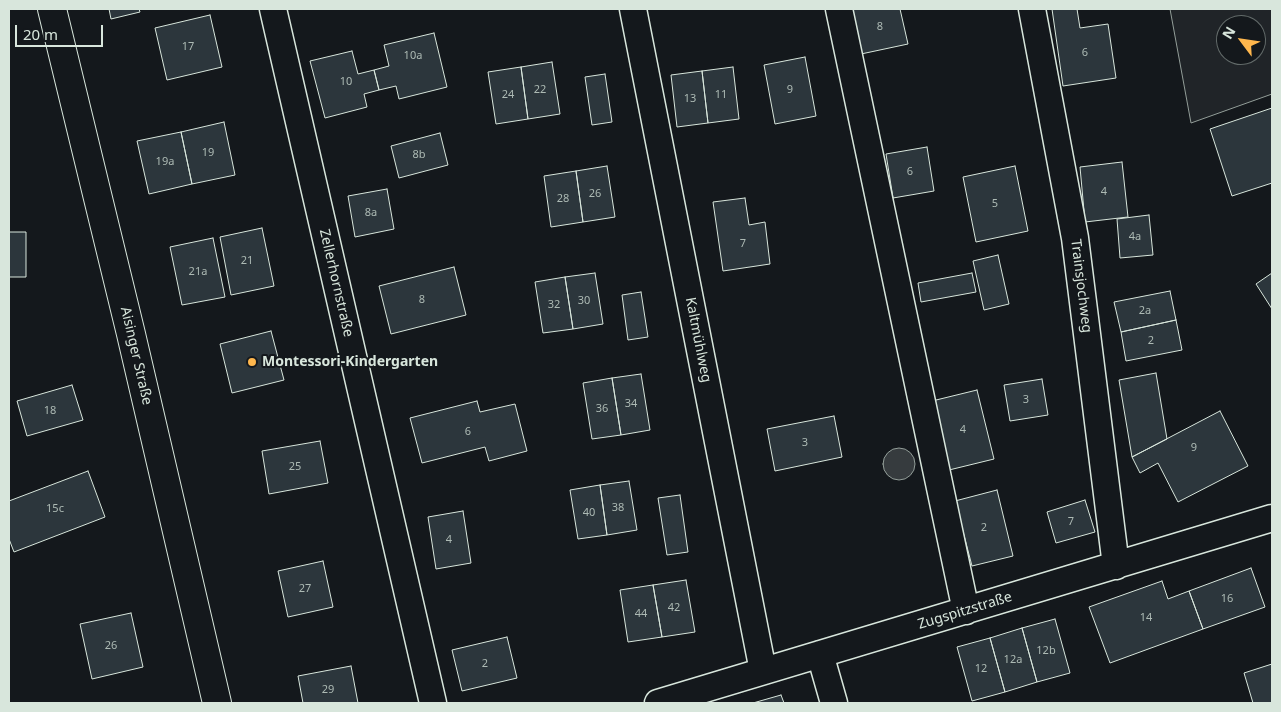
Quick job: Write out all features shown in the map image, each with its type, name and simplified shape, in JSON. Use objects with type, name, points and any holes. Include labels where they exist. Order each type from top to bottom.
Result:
[{"type":"main road","name":"Aisinger Straße","points":[[52,9],[131,334],[217,703]]},
{"type":"street","name":"Zellerhornstraße","points":[[273,9],[433,703]]},
{"type":"street","name":"Kaltmühlweg","points":[[633,9],[763,671]]},
{"type":"street","points":[[839,9],[966,611]]},
{"type":"street","name":"Trainsjochweg","points":[[1032,9],[1075,238],[1116,566]]},
{"type":"street","name":"Zugspitzstraße","points":[[658,703],[1272,518]]},
{"type":"street","points":[[820,654],[834,703]]},
{"type":"shaded area","points":[[1170,9],[1272,9],[1272,94],[1191,123]]},
{"type":"shaded area","points":[[899,448],[911,452],[915,464],[911,476],[899,480],[887,476],[883,464],[887,452]]},
{"type":"building","points":[[109,9],[139,9],[140,12],[111,19]]},
{"type":"building","points":[[900,9],[908,44],[861,54],[852,10]]},
{"type":"building","points":[[1052,9],[1077,9],[1080,28],[1108,24],[1116,78],[1063,86]]},
{"type":"building","points":[[210,15],[222,67],[167,80],[155,28]]},
{"type":"building","points":[[434,33],[447,87],[399,99],[396,86],[379,90],[374,70],[389,66],[384,45]]},
{"type":"building","points":[[352,51],[358,74],[374,70],[379,90],[364,94],[367,107],[325,118],[310,61]]},
{"type":"building","points":[[805,57],[816,116],[775,124],[764,65]]},
{"type":"building","points":[[552,62],[560,114],[528,119],[521,67]]},
{"type":"building","points":[[521,67],[528,119],[496,124],[488,72]]},
{"type":"building","points":[[733,67],[739,119],[708,123],[702,71]]},
{"type":"building","points":[[702,71],[708,123],[677,127],[671,75]]},
{"type":"building","points":[[605,74],[612,122],[592,125],[585,77]]},
{"type":"building","points":[[1272,108],[1272,183],[1232,196],[1210,129]]},
{"type":"building","points":[[224,122],[235,175],[192,184],[181,132]]},
{"type":"building","points":[[181,132],[192,184],[149,194],[137,141]]},
{"type":"building","points":[[440,133],[448,165],[399,178],[391,146]]},
{"type":"building","points":[[927,147],[934,191],[893,198],[886,154]]},
{"type":"building","points":[[1122,162],[1128,217],[1085,222],[1080,167]]},
{"type":"building","points":[[607,166],[615,217],[583,222],[576,171]]},
{"type":"building","points":[[1015,166],[1028,231],[976,242],[963,177]]},
{"type":"building","points":[[576,171],[583,222],[551,227],[544,176]]},
{"type":"building","points":[[387,189],[394,229],[355,237],[348,196]]},
{"type":"building","points":[[745,198],[749,225],[765,222],[770,264],[723,271],[713,202]]},
{"type":"building","points":[[1149,215],[1153,255],[1120,258],[1117,219]]},
{"type":"building","points":[[262,228],[274,286],[231,295],[220,237]]},
{"type":"building","points":[[9,232],[26,232],[26,277],[9,277]]},
{"type":"building","points":[[213,238],[225,297],[182,305],[170,247]]},
{"type":"building","points":[[998,255],[1009,304],[984,310],[973,261]]},
{"type":"building","points":[[454,267],[466,315],[391,334],[379,286]]},
{"type":"building","points":[[595,273],[603,324],[573,329],[565,277]]},
{"type":"building","points":[[972,273],[976,292],[921,302],[918,283]]},
{"type":"building","points":[[1272,273],[1272,309],[1256,284]]},
{"type":"building","points":[[565,277],[573,329],[543,333],[535,282]]},
{"type":"building","points":[[1170,291],[1176,320],[1121,332],[1114,302]]},
{"type":"building","points":[[641,292],[648,337],[628,340],[622,295]]},
{"type":"building","points":[[1176,320],[1182,350],[1126,361],[1121,332]]},
{"type":"building","name":"Montessori-Kindergarten","points":[[271,331],[284,380],[232,393],[220,344]]},
{"type":"building","points":[[1156,373],[1167,439],[1132,457],[1119,380]]},
{"type":"building","points":[[641,374],[650,430],[621,435],[612,378]]},
{"type":"building","points":[[612,378],[621,435],[592,439],[583,383]]},
{"type":"building","points":[[1042,379],[1048,415],[1010,421],[1004,385]]},
{"type":"building","points":[[72,385],[83,420],[27,436],[17,401]]},
{"type":"building","points":[[977,390],[994,459],[949,470],[932,401]]},
{"type":"building","points":[[477,401],[480,412],[515,404],[527,451],[489,461],[485,447],[422,463],[410,418]]},
{"type":"building","points":[[1220,411],[1248,466],[1178,502],[1158,463],[1140,473],[1132,457]]},
{"type":"building","points":[[834,416],[842,457],[775,471],[767,429]]},
{"type":"building","points":[[320,441],[328,483],[269,494],[262,451]]},
{"type":"building","points":[[88,471],[105,517],[14,552],[9,539],[9,501]]},
{"type":"building","points":[[629,481],[637,530],[607,535],[600,485]]},
{"type":"building","points":[[600,485],[607,535],[578,539],[570,490]]},
{"type":"building","points":[[997,490],[1013,556],[972,566],[955,501]]},
{"type":"building","points":[[680,495],[688,552],[667,555],[658,498]]},
{"type":"building","points":[[1085,500],[1095,532],[1056,543],[1047,512]]},
{"type":"building","points":[[463,511],[471,563],[436,569],[428,517]]},
{"type":"building","points":[[323,561],[333,607],[288,617],[278,571]]},
{"type":"building","points":[[1251,568],[1265,607],[1203,629],[1189,591]]},
{"type":"building","points":[[686,580],[695,632],[662,637],[653,585]]},
{"type":"building","points":[[1162,581],[1168,599],[1189,591],[1203,629],[1110,663],[1089,607]]},
{"type":"building","points":[[653,585],[662,637],[628,642],[620,590]]},
{"type":"building","points":[[131,613],[143,667],[92,679],[80,624]]},
{"type":"building","points":[[1055,619],[1070,673],[1037,682],[1022,628]]},
{"type":"building","points":[[1022,628],[1037,682],[1005,692],[990,638]]},
{"type":"building","points":[[507,637],[517,678],[462,691],[452,650]]},
{"type":"building","points":[[990,638],[1005,692],[972,701],[957,647]]},
{"type":"building","points":[[1272,664],[1272,703],[1253,703],[1244,673]]},
{"type":"building","points":[[351,666],[358,703],[303,703],[298,676]]},
{"type":"building","points":[[781,695],[784,703],[753,703]]},
{"type":"place","name":"Montessori-Kindergarten","points":[[252,362]]}]
